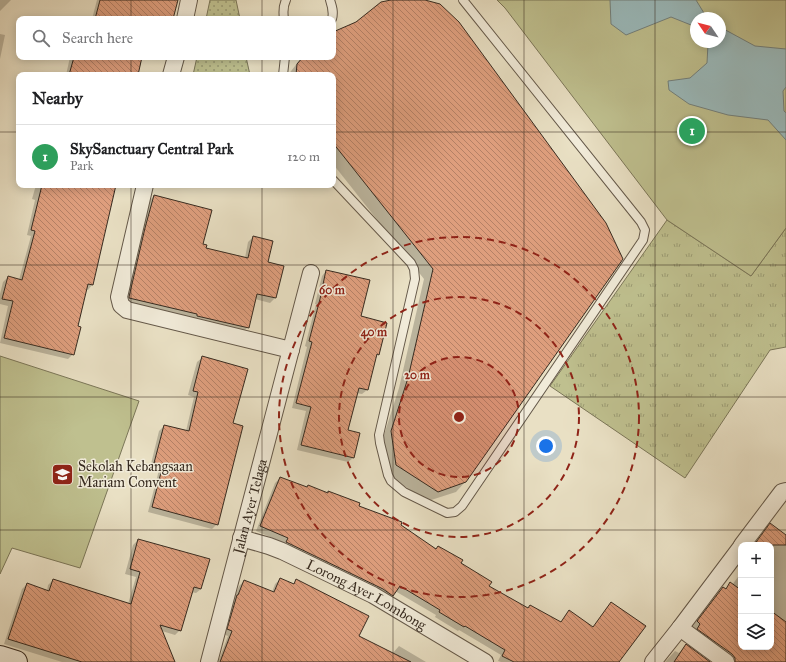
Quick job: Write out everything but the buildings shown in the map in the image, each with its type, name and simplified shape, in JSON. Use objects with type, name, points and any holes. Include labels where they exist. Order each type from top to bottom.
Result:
[{"type":"main road","points":[[0,657],[16,662]]},
{"type":"street","points":[[186,16],[189,0]]},
{"type":"street","points":[[172,72],[175,60]]},
{"type":"street","points":[[144,188],[119,297],[121,305],[127,310],[291,350]]},
{"type":"street","name":"Jalan Ayer Telaga","points":[[209,662],[312,273]]},
{"type":"street","points":[[745,542],[782,492],[786,491]]},
{"type":"street","name":"Lorong Ayer Lombong","points":[[241,538],[282,551],[373,595],[485,662]]},
{"type":"street","points":[[653,662],[738,551]]},
{"type":"street","points":[[680,628],[726,662]]},
{"type":"lane","points":[[330,0],[333,7],[333,16]]},
{"type":"lane","points":[[336,183],[411,263],[414,269],[415,278],[379,435],[388,475],[391,481],[404,492],[447,513],[455,512],[462,506],[643,240],[644,230],[641,222],[464,0]]},
{"type":"lane","points":[[284,16],[285,1]]},
{"type":"lane","points":[[283,72],[285,60]]},
{"type":"green space","points":[[210,0],[236,0],[239,16],[207,16]]},
{"type":"green space","points":[[497,0],[786,0],[786,228],[751,276],[667,220],[505,8]]},
{"type":"green space","points":[[196,60],[247,60],[249,72],[194,72]]},
{"type":"green space","points":[[667,220],[751,276],[786,228],[786,347],[770,350],[685,478],[550,386]]},
{"type":"green space","name":"Sekolah Kebangsaan Mariam Convent","points":[[0,356],[139,401],[80,568],[12,548],[0,574]]},
{"type":"water","points":[[610,0],[696,0],[703,12],[690,12],[690,25],[671,17],[626,35],[611,24]]},
{"type":"water","points":[[726,30],[755,46],[786,49],[786,87],[783,91],[784,111],[786,113],[786,140],[768,120],[728,115],[689,104],[669,90],[668,81],[690,78],[707,63],[708,48],[726,48]]},
{"type":"place","name":"SkySanctuary Central Park","points":[[692,131]]},
{"type":"place","name":"Sekolah Kebangsaan Mariam Convent","points":[[63,474]]}]
